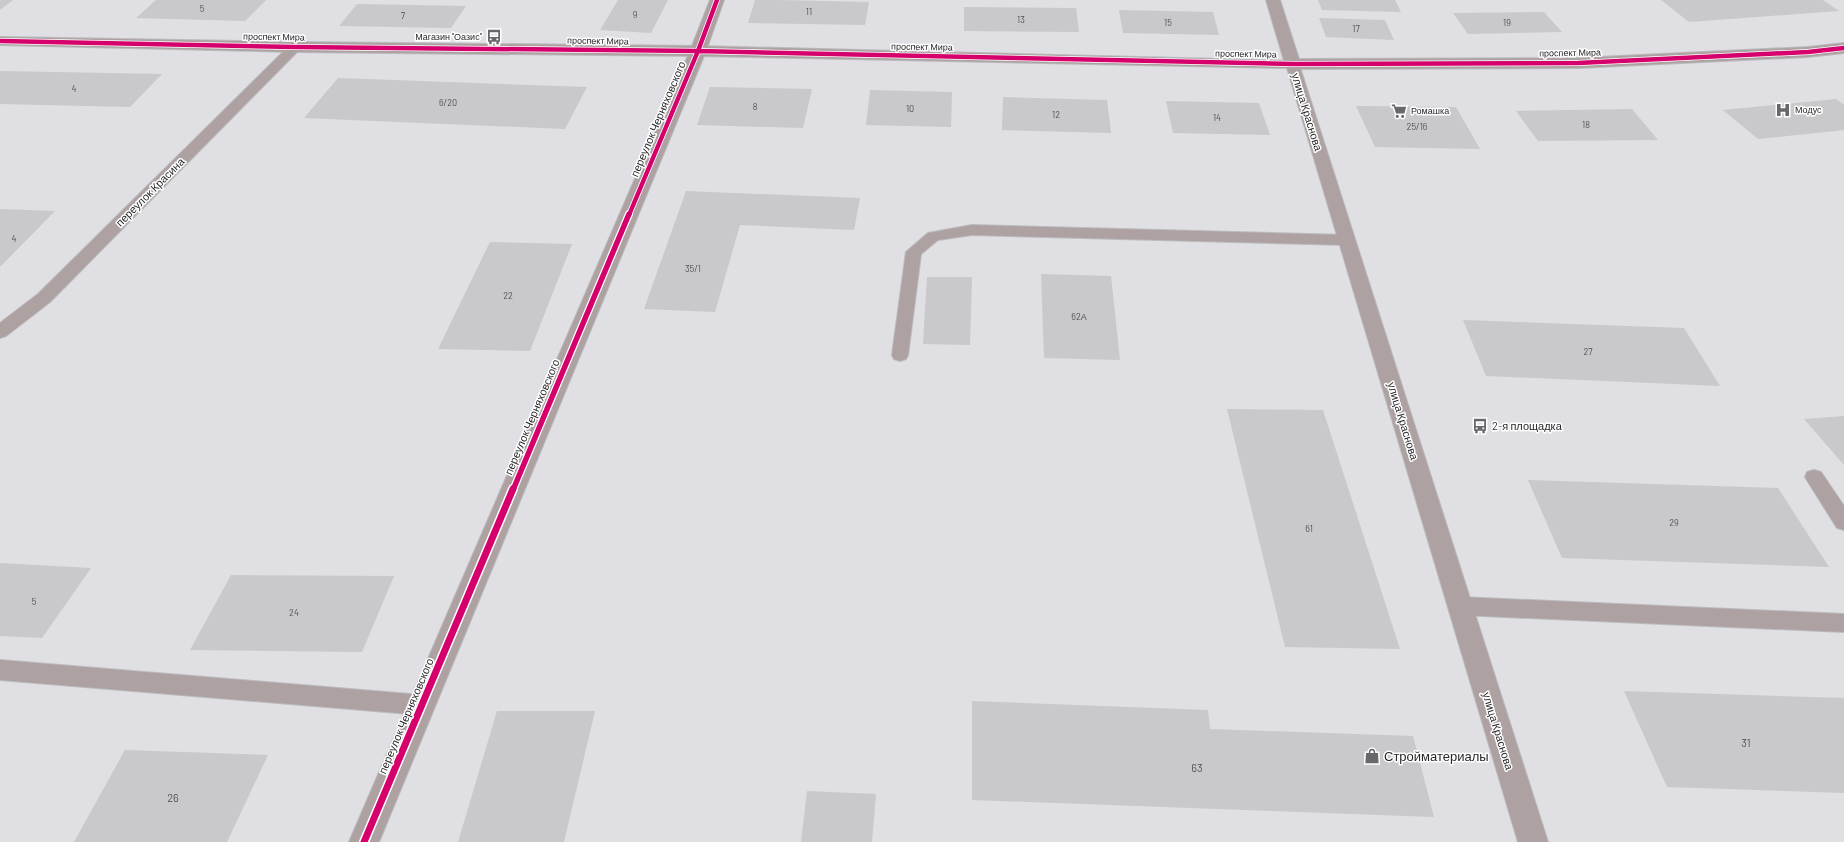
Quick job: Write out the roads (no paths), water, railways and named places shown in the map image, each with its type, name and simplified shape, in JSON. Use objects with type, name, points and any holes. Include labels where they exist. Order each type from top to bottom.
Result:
[{"type":"street","name":"переулок Черняховского","points":[[364,842],[698,51],[717,0]]},
{"type":"street","name":"улица Краснова","points":[[1274,0],[1533,842]]},
{"type":"street","name":"проспект Мира","points":[[0,41],[295,47],[698,51],[1293,64],[1578,63],[1808,52],[1844,48]]},
{"type":"lane","name":"переулок Красина","points":[[0,332],[44,298],[295,47]]},
{"type":"lane","points":[[900,355],[914,252],[933,236],[972,230],[1347,240]]},
{"type":"lane","points":[[1814,477],[1844,522]]},
{"type":"lane","points":[[1460,606],[1844,624]]},
{"type":"lane","points":[[0,670],[422,705]]},
{"type":"place","name":"Магазин \"Оазис\"","points":[[494,37]]},
{"type":"place","name":"Модус","points":[[1783,110]]},
{"type":"place","name":"Ромашка","points":[[1399,111]]},
{"type":"place","name":"2-я площадка","points":[[1480,426]]},
{"type":"place","name":"Стройматериалы","points":[[1372,756]]}]
